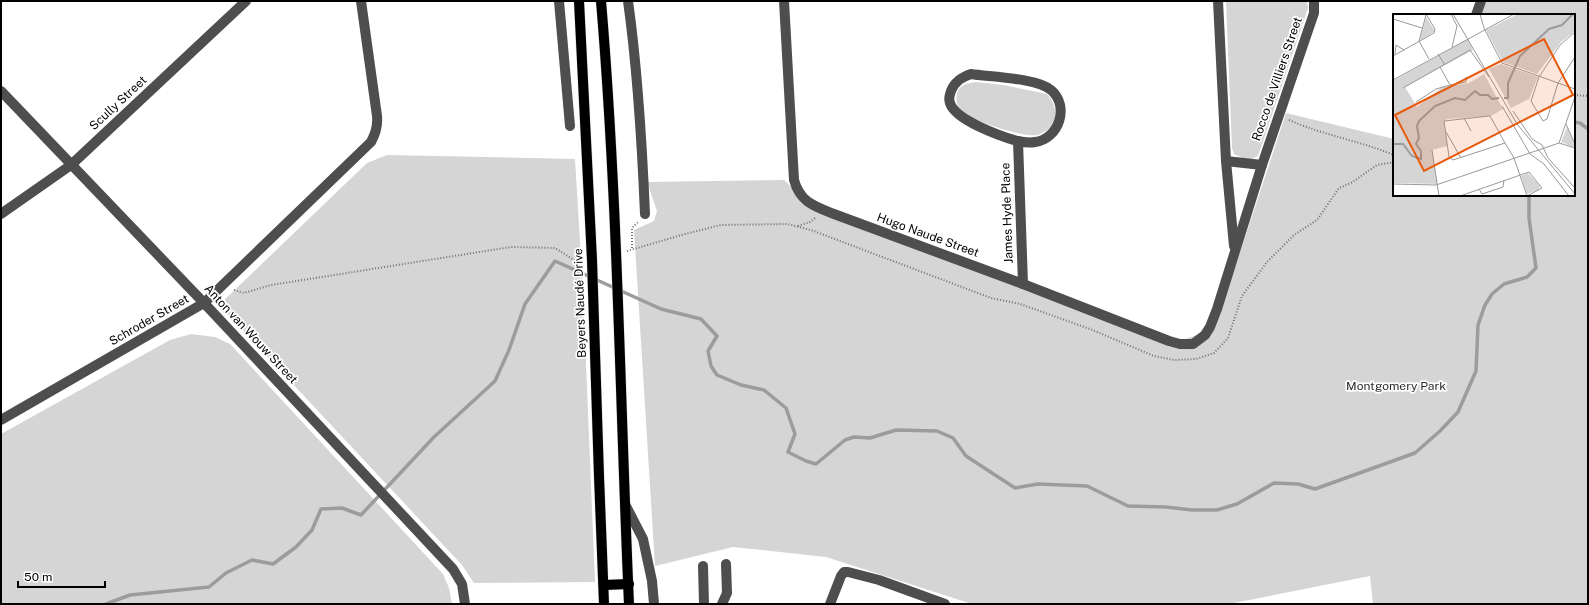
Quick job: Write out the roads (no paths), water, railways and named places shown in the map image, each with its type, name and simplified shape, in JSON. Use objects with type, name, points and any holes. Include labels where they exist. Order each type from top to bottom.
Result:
[{"type":"main road","name":"Beyers Naudé Drive","points":[[579,1],[592,260],[604,604]]},
{"type":"main road","points":[[601,1],[616,256],[629,604]]},
{"type":"main road","points":[[604,585],[628,584]]},
{"type":"street","name":"Scully Street","points":[[1,214],[71,165],[246,1]]},
{"type":"street","name":"Schroder Street","points":[[1,420],[204,303],[371,142],[376,134],[378,125],[361,1]]},
{"type":"street","points":[[559,1],[570,126]]},
{"type":"street","points":[[628,1],[635,52],[645,214]]},
{"type":"street","name":"Hugo Naude Street","points":[[784,1],[794,180],[797,191],[809,203],[824,210],[1180,344],[1194,344],[1199,340],[1210,327],[1217,309]]},
{"type":"street","name":"Rocco de Villiers Street","points":[[1218,1],[1226,161],[1234,251]]},
{"type":"street","name":"Rocco de Villiers Street","points":[[1217,309],[1262,165],[1314,13],[1314,1]]},
{"type":"street","points":[[1476,14],[1481,1]]},
{"type":"street","points":[[971,74],[1032,82],[1051,90],[1058,99],[1061,110],[1058,124],[1054,131],[1049,136],[1035,142],[1018,141],[967,121],[957,113],[950,103],[949,97],[953,86],[960,78],[971,74]]},
{"type":"street","name":"Anton van Wouw Street","points":[[1,91],[204,303],[377,487],[459,577],[462,584],[465,604]]},
{"type":"street","name":"James Hyde Place","points":[[1018,141],[1023,284]]},
{"type":"street","points":[[1226,161],[1262,165]]},
{"type":"street","points":[[626,506],[643,538],[652,581],[654,604]]},
{"type":"street","points":[[722,604],[728,593],[726,564]]},
{"type":"street","points":[[703,566],[704,604]]},
{"type":"street","points":[[830,604],[840,576],[844,572],[848,572],[879,580],[945,604]]},
{"type":"waterway","points":[[1575,122],[1580,123],[1588,129]]},
{"type":"waterway","points":[[106,604],[130,595],[209,587],[226,573],[252,560],[273,564],[296,547],[312,530],[321,509],[342,508],[361,515],[434,437],[495,381],[509,350],[525,304],[555,261],[661,309],[701,319],[717,336],[708,351],[711,366],[717,375],[741,385],[764,390],[786,408],[795,434],[788,452],[806,461],[816,464],[845,440],[854,437],[870,438],[896,430],[937,431],[953,438],[966,456],[1015,488],[1038,484],[1087,486],[1128,506],[1217,510],[1237,504],[1274,483],[1298,484],[1315,489],[1415,453],[1440,431],[1458,412],[1476,371],[1478,325],[1485,305],[1492,294],[1504,284],[1527,277],[1536,268],[1529,218],[1529,196]]},
{"type":"park label","name":"Montgomery Park","points":[[1396,386]]}]
